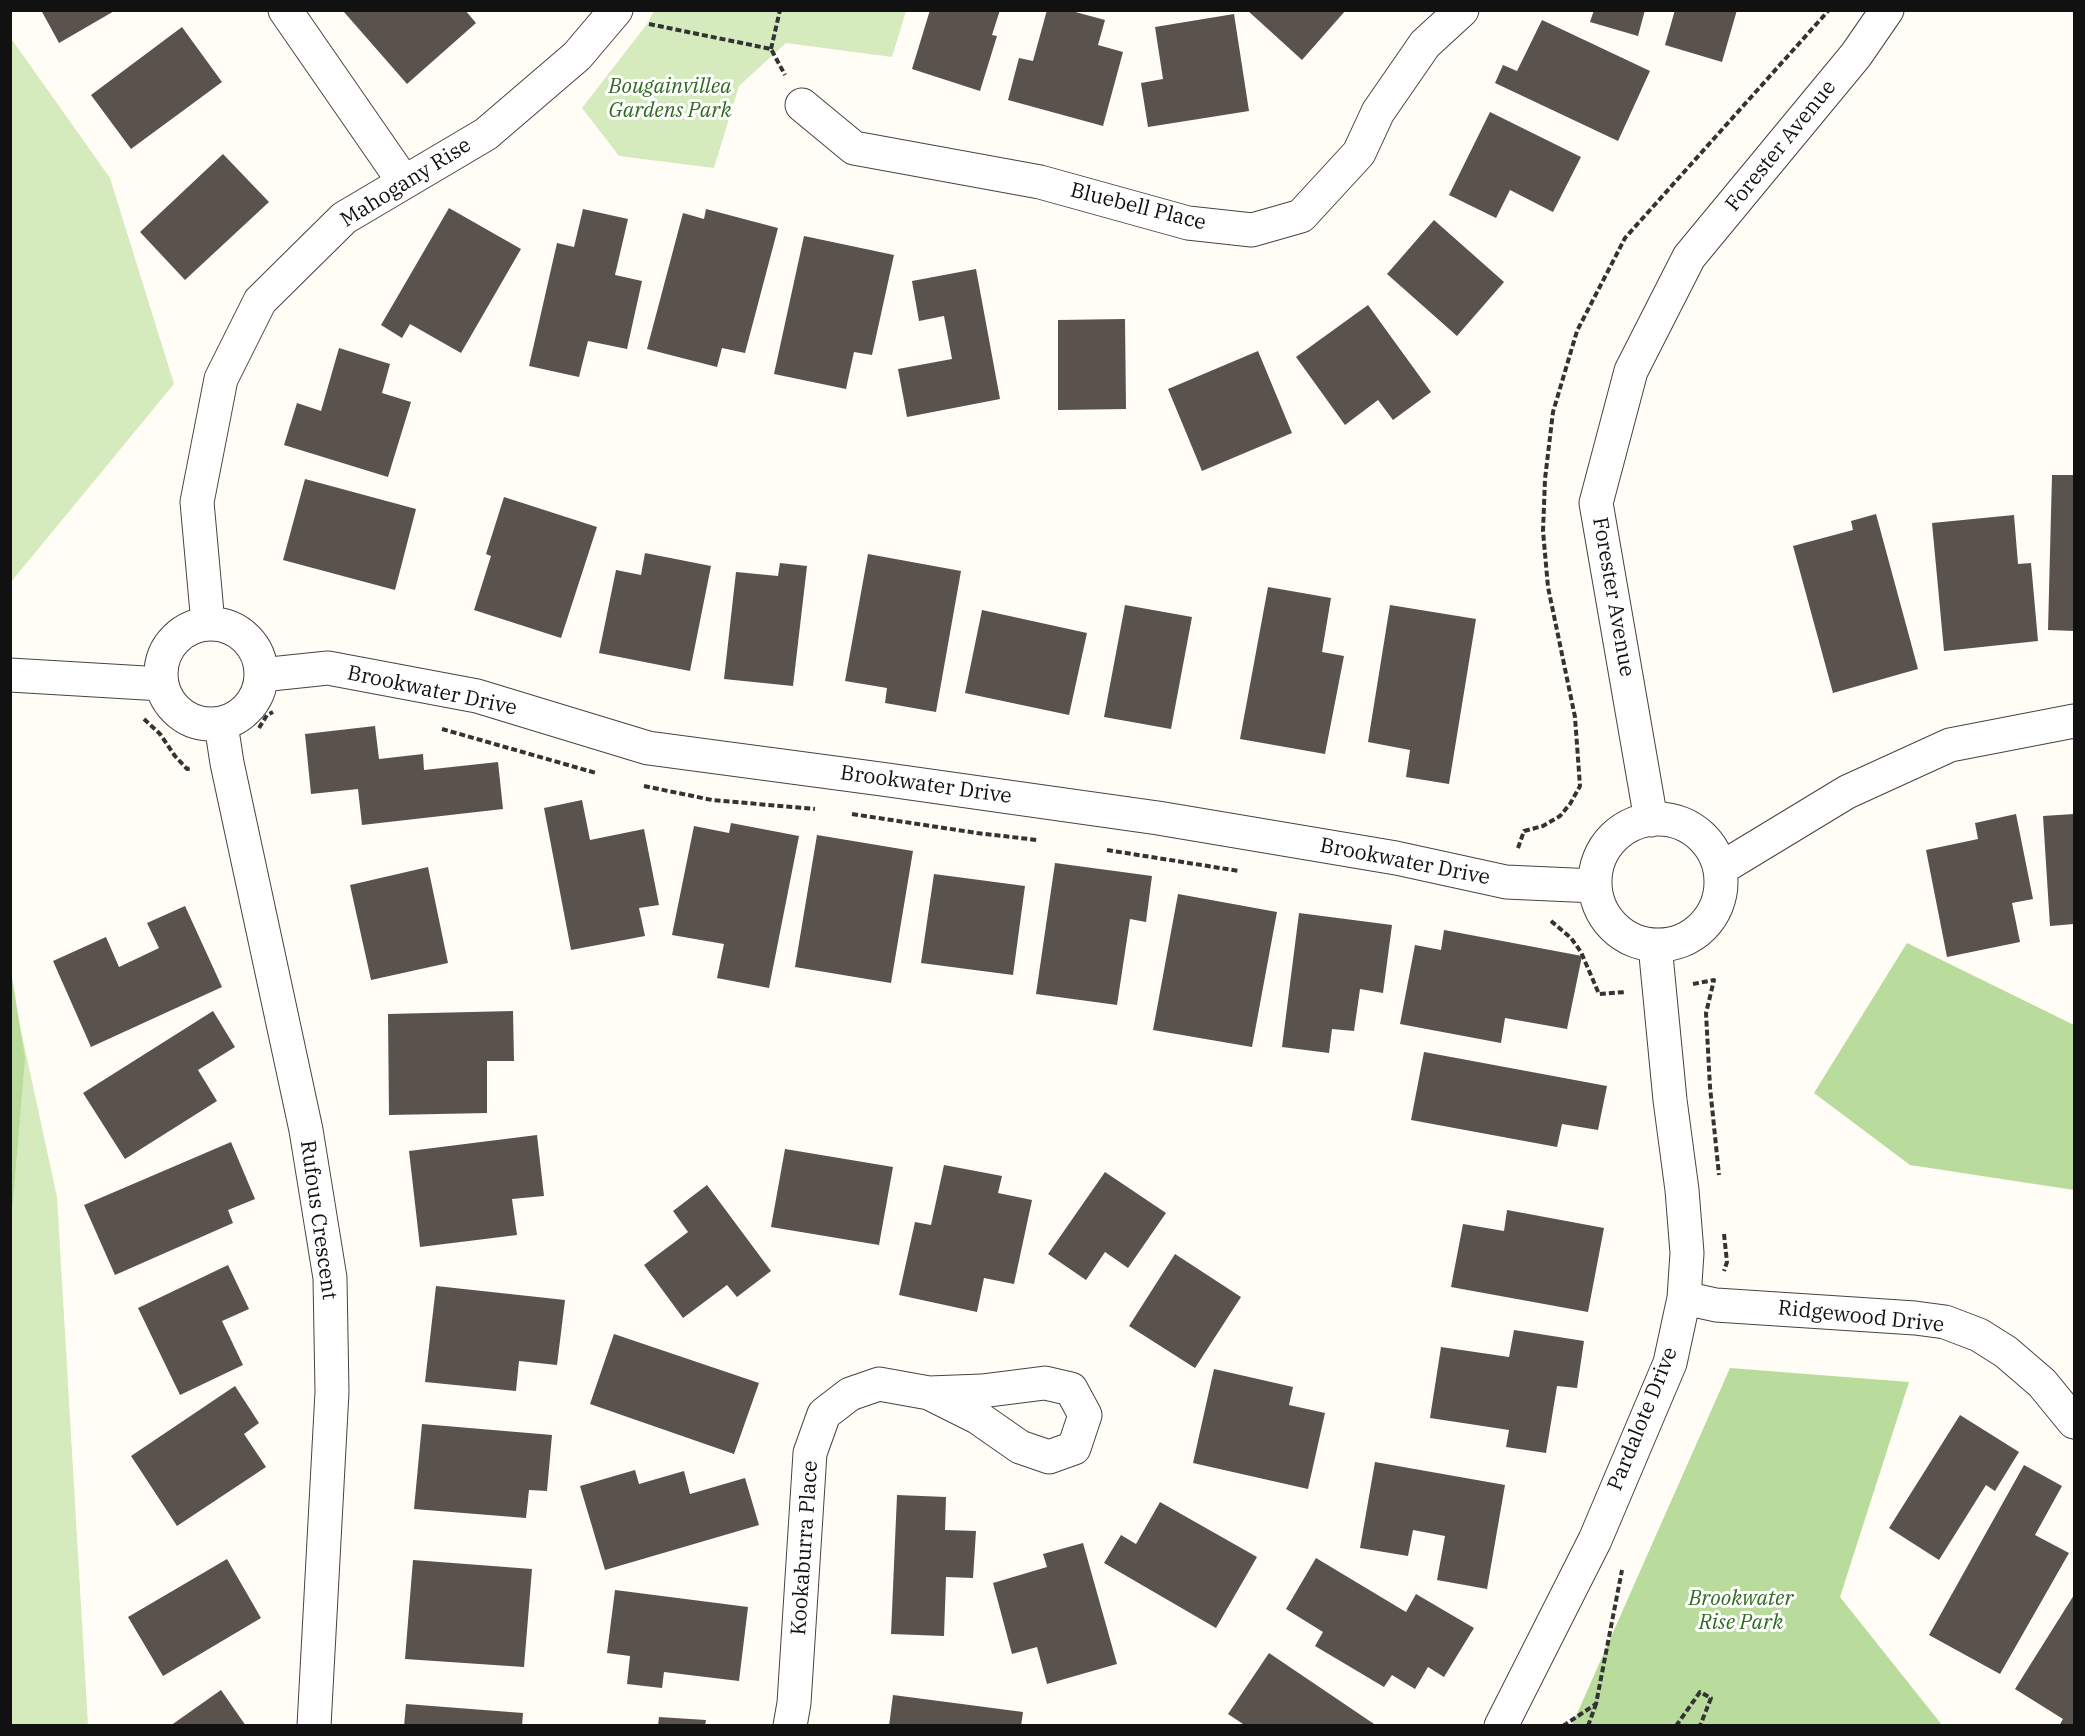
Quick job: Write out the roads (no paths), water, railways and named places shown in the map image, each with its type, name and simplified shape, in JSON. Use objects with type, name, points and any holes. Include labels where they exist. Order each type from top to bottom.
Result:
[{"type":"street","points":[[285,10],[404,182]]},
{"type":"street","name":"Bluebell Place","points":[[802,105],[854,148],[1040,182],[1188,223],[1252,230],[1301,216],[1359,153],[1378,112],[1425,44],[1462,10]]},
{"type":"street","name":"Forester Avenue","points":[[1651,820],[1596,503],[1631,371],[1689,257],[1856,55],[1887,10]]},
{"type":"street","name":"Forester Avenue","points":[[1856,55],[1903,10]]},
{"type":"street","name":"Mahogany Rise","points":[[208,624],[197,502],[221,379],[260,301],[344,218],[486,134],[577,56],[613,14]]},
{"type":"street","points":[[208,624],[224,626],[239,633],[251,644],[258,658],[261,675],[258,692],[250,706],[237,717],[221,724],[205,724],[190,720],[177,712],[167,699],[162,684],[161,666],[166,651],[177,637],[191,628],[208,624]]},
{"type":"street","name":"Brookwater Drive","points":[[261,675],[328,668],[477,696],[648,748],[881,778],[1158,818],[1396,858],[1506,882],[1595,886]]},
{"type":"street","points":[[10,675],[162,684]]},
{"type":"street","points":[[1719,869],[1847,792],[1950,745],[2074,721]]},
{"type":"street","name":"Rufous Crescent","points":[[221,724],[227,762],[306,1130],[330,1278],[332,1392],[314,1725]]},
{"type":"street","points":[[1662,819],[1682,824],[1699,835],[1712,850],[1719,869],[1720,889],[1715,909],[1703,926],[1687,938],[1668,945],[1648,945],[1629,939],[1613,928],[1602,912],[1596,894],[1595,875],[1600,857],[1611,841],[1625,828],[1651,820],[1662,819]]},
{"type":"street","name":"Pardalote Drive","points":[[1501,1725],[1595,1540],[1670,1363],[1684,1298],[1687,1253],[1683,1201],[1670,1100],[1655,945]]},
{"type":"street","name":"Ridgewood Drive","points":[[1684,1298],[1716,1305],[1945,1322],[1979,1335],[2006,1352],[2042,1383],[2074,1422]]},
{"type":"street","name":"Kookaburra Place","points":[[790,1725],[795,1692],[810,1453],[824,1414],[850,1394],[879,1384],[929,1393]]},
{"type":"park label","name":"Bougainvillea Gardens Park","points":[[670,99]]},
{"type":"park label","name":"Brookwater Rise Park","points":[[1741,1611]]}]
